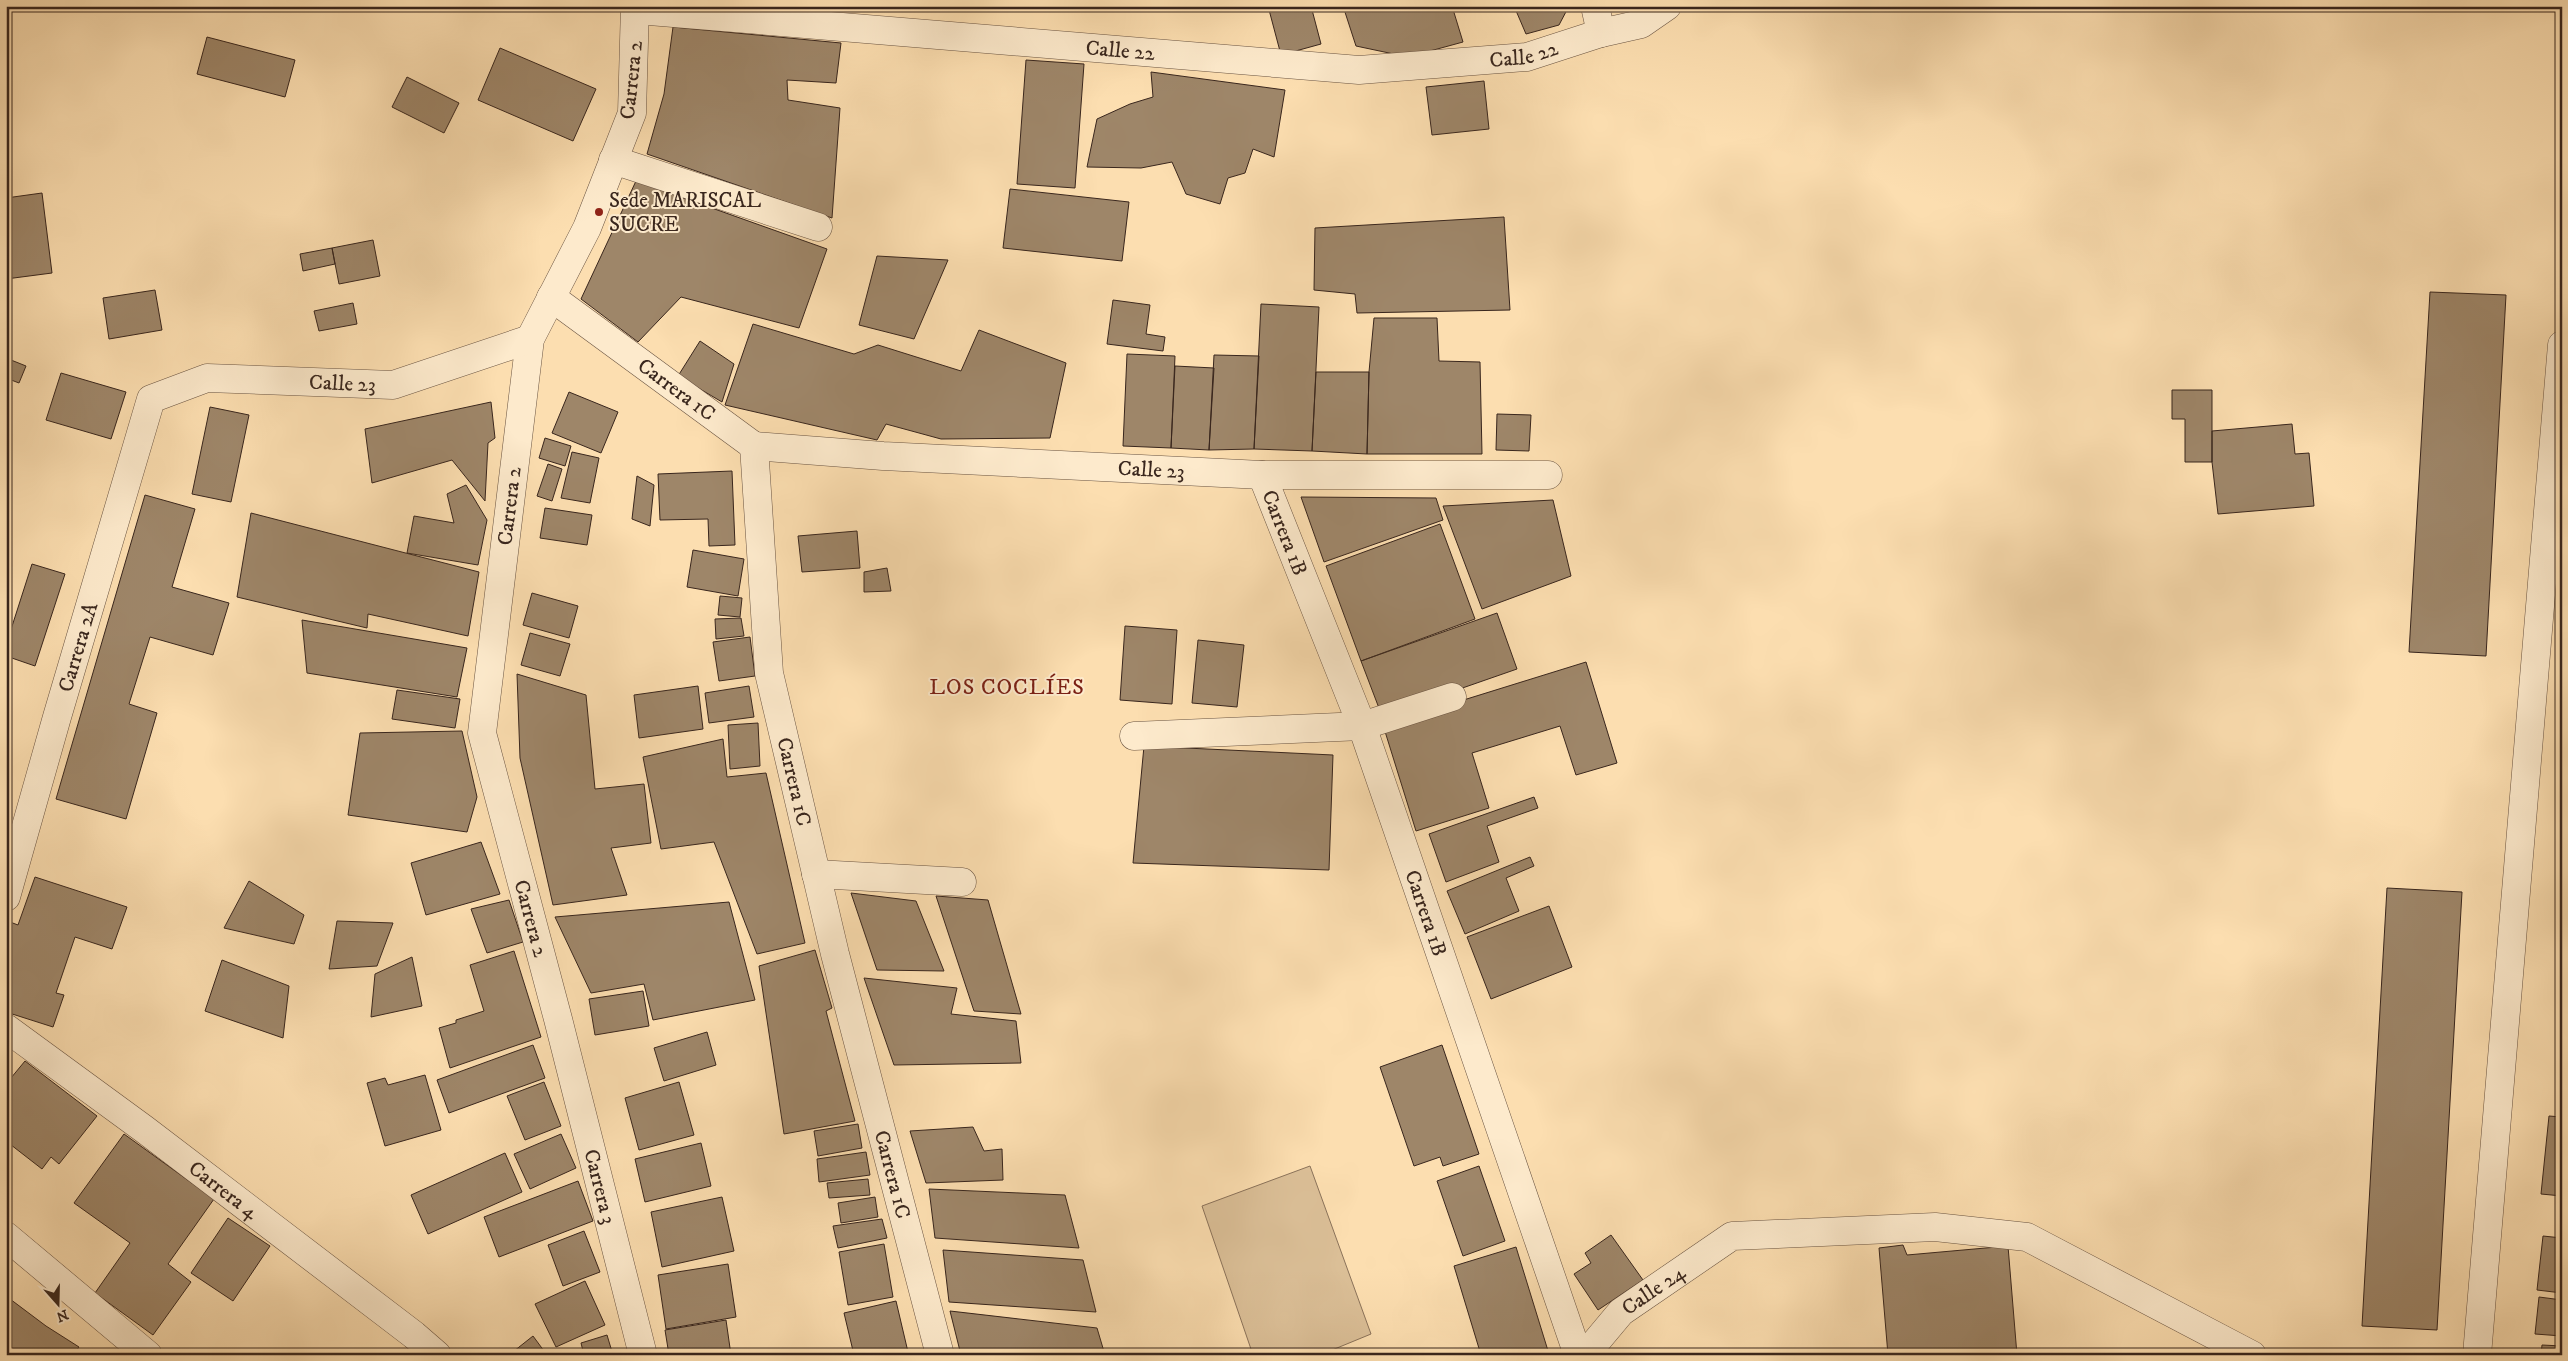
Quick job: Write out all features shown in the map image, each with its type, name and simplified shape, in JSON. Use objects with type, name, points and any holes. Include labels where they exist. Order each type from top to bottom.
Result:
[{"type":"street","points":[[1595,6],[1601,33]]},
{"type":"street","name":"Calle 22","points":[[636,8],[1359,70],[1527,57],[1601,33],[1641,24],[1667,6]]},
{"type":"street","name":"Carrera 2","points":[[558,1019],[482,733],[530,339],[587,228],[632,113],[636,8]]},
{"type":"street","points":[[613,160],[818,227]]},
{"type":"street","name":"Carrera 1C","points":[[551,297],[754,446],[769,673],[816,874],[940,1355]]},
{"type":"street","name":"Calle 23","points":[[151,399],[207,378],[393,385],[530,339]]},
{"type":"street","points":[[2477,1355],[2562,345]]},
{"type":"street","name":"Carrera 2A","points":[[6,897],[56,717],[151,399]]},
{"type":"street","name":"Calle 23","points":[[754,446],[883,456],[1262,475],[1548,475]]},
{"type":"street","name":"Carrera 1B","points":[[1262,475],[1362,726],[1578,1355]]},
{"type":"street","points":[[1134,736],[1362,726],[1452,696]]},
{"type":"street","points":[[816,874],[962,882]]},
{"type":"street","name":"Carrera 3","points":[[558,1019],[643,1355]]},
{"type":"street","name":"Carrera 4","points":[[6,1028],[175,1152],[407,1329],[437,1355]]},
{"type":"street","name":"Calle 24","points":[[1585,1355],[1621,1312],[1732,1236],[1935,1227],[2027,1237],[2252,1355]]},
{"type":"street","points":[[6,1236],[148,1355]]},
{"type":"shaded area","points":[[1310,1166],[1371,1334],[1320,1355],[1253,1355],[1202,1206]]},
{"type":"building","points":[[1268,6],[1311,6],[1321,44],[1281,55]]},
{"type":"building","points":[[1343,6],[1452,6],[1463,42],[1408,57],[1356,46]]},
{"type":"building","points":[[1514,6],[1569,6],[1559,25],[1526,34]]},
{"type":"building","points":[[673,27],[841,43],[836,83],[787,80],[788,100],[840,108],[832,218],[647,154],[664,94]]},
{"type":"building","points":[[207,37],[295,60],[285,97],[197,74]]},
{"type":"building","points":[[500,48],[596,89],[573,141],[478,100]]},
{"type":"building","points":[[1026,60],[1084,64],[1075,188],[1017,184]]},
{"type":"building","points":[[1151,72],[1285,90],[1274,157],[1253,149],[1245,173],[1228,178],[1220,204],[1186,194],[1172,162],[1141,168],[1087,167],[1097,119],[1130,104],[1153,97]]},
{"type":"building","points":[[407,77],[459,103],[444,133],[392,107]]},
{"type":"building","points":[[1484,81],[1489,129],[1432,135],[1426,87]]},
{"type":"building","points":[[636,181],[827,249],[799,328],[681,297],[638,342],[581,299]]},
{"type":"building","points":[[1010,189],[1129,202],[1122,261],[1003,248]]},
{"type":"building","points":[[42,193],[52,273],[6,279],[6,198]]},
{"type":"building","points":[[1504,217],[1510,310],[1357,313],[1355,294],[1314,290],[1315,228]]},
{"type":"building","points":[[373,240],[380,276],[339,284],[332,248]]},
{"type":"building","points":[[332,248],[335,264],[303,271],[300,254]]},
{"type":"building","points":[[877,256],[948,260],[914,339],[859,325]]},
{"type":"building","points":[[155,290],[162,330],[109,339],[103,298]]},
{"type":"building","points":[[2430,292],[2506,295],[2486,656],[2409,652]]},
{"type":"building","points":[[1113,300],[1150,305],[1146,334],[1165,337],[1163,351],[1107,344]]},
{"type":"building","points":[[353,303],[357,324],[319,331],[314,311]]},
{"type":"building","points":[[1261,304],[1319,307],[1312,451],[1254,449]]},
{"type":"building","points":[[1374,318],[1437,318],[1439,361],[1480,362],[1482,454],[1367,454],[1369,372]]},
{"type":"building","points":[[753,324],[854,354],[878,345],[961,371],[979,330],[1066,363],[1050,438],[941,439],[886,424],[877,440],[725,405]]},
{"type":"building","points":[[700,341],[734,364],[722,402],[678,376]]},
{"type":"building","points":[[1127,354],[1175,356],[1171,448],[1123,446]]},
{"type":"building","points":[[1214,355],[1259,356],[1254,449],[1209,450]]},
{"type":"building","points":[[6,358],[26,366],[19,383],[6,378]]},
{"type":"building","points":[[1175,366],[1214,368],[1209,450],[1171,448]]},
{"type":"building","points":[[1316,372],[1369,372],[1367,454],[1312,451]]},
{"type":"building","points":[[61,373],[126,392],[111,439],[46,420]]},
{"type":"building","points":[[2172,390],[2212,390],[2212,462],[2185,462],[2185,419],[2172,419]]},
{"type":"building","points":[[569,392],[618,412],[601,453],[552,433]]},
{"type":"building","points":[[491,402],[495,438],[488,443],[485,501],[452,460],[372,483],[365,429]]},
{"type":"building","points":[[210,407],[249,415],[231,502],[192,494]]},
{"type":"building","points":[[1497,414],[1531,415],[1529,451],[1496,450]]},
{"type":"building","points":[[2292,424],[2295,454],[2309,453],[2314,506],[2218,514],[2212,462],[2212,431]]},
{"type":"building","points":[[545,438],[571,446],[565,466],[539,458]]},
{"type":"building","points":[[572,452],[599,458],[590,503],[561,498]]},
{"type":"building","points":[[548,464],[562,469],[552,501],[537,496]]},
{"type":"building","points":[[732,471],[735,545],[709,546],[708,519],[660,520],[658,474]]},
{"type":"building","points":[[637,476],[654,485],[650,526],[632,519]]},
{"type":"building","points":[[466,485],[487,520],[478,565],[407,553],[414,516],[454,523],[447,494]]},
{"type":"building","points":[[145,495],[195,509],[172,587],[229,603],[213,655],[150,637],[129,704],[157,713],[126,819],[56,799]]},
{"type":"building","points":[[1301,497],[1436,498],[1443,520],[1324,562]]},
{"type":"building","points":[[1553,500],[1571,576],[1482,609],[1443,506]]},
{"type":"building","points":[[545,508],[592,515],[587,545],[540,538]]},
{"type":"building","points":[[251,513],[479,572],[468,636],[368,614],[367,628],[237,597]]},
{"type":"building","points":[[1440,524],[1475,619],[1361,661],[1326,566]]},
{"type":"building","points":[[857,531],[860,568],[802,572],[798,536]]},
{"type":"building","points":[[693,550],[744,559],[738,596],[687,587]]},
{"type":"building","points":[[32,564],[65,574],[35,666],[6,656],[6,645]]},
{"type":"building","points":[[887,568],[891,591],[864,592],[864,572]]},
{"type":"building","points":[[532,593],[578,606],[569,638],[523,625]]},
{"type":"building","points":[[720,596],[742,598],[740,617],[718,615]]},
{"type":"building","points":[[1497,613],[1517,669],[1382,716],[1361,661]]},
{"type":"building","points":[[741,618],[744,636],[716,639],[715,619]]},
{"type":"building","points":[[302,620],[467,648],[457,697],[307,673]]},
{"type":"building","points":[[1125,626],[1177,630],[1172,704],[1120,700]]},
{"type":"building","points":[[530,633],[570,644],[560,676],[521,665]]},
{"type":"building","points":[[750,637],[755,676],[719,681],[713,642]]},
{"type":"building","points":[[1198,640],[1244,645],[1237,707],[1192,703]]},
{"type":"building","points":[[1586,662],[1617,763],[1576,775],[1560,726],[1472,753],[1489,808],[1416,831],[1383,725]]},
{"type":"building","points":[[517,674],[586,695],[595,789],[644,784],[651,843],[611,848],[627,895],[553,905],[520,758]]},
{"type":"building","points":[[698,686],[703,729],[639,738],[634,695]]},
{"type":"building","points":[[749,686],[754,717],[709,723],[705,693]]},
{"type":"building","points":[[397,690],[460,699],[455,728],[392,719]]},
{"type":"building","points":[[758,723],[760,766],[730,769],[728,725]]},
{"type":"building","points":[[462,731],[477,797],[467,832],[348,815],[360,733]]},
{"type":"building","points":[[723,739],[727,777],[766,773],[805,943],[757,954],[714,842],[661,849],[643,757]]},
{"type":"building","points":[[1144,746],[1333,755],[1329,870],[1133,863]]},
{"type":"building","points":[[1534,797],[1538,808],[1487,826],[1499,862],[1446,882],[1429,834]]},
{"type":"building","points":[[481,842],[500,894],[426,915],[411,863]]},
{"type":"building","points":[[1530,857],[1534,866],[1506,878],[1519,911],[1465,934],[1447,891]]},
{"type":"building","points":[[35,877],[127,907],[112,949],[75,937],[56,993],[64,995],[53,1027],[6,1012],[6,933],[10,922],[18,925]]},
{"type":"building","points":[[249,881],[304,915],[294,944],[224,928]]},
{"type":"building","points":[[2387,888],[2462,892],[2437,1330],[2362,1326]]},
{"type":"building","points":[[851,893],[916,901],[944,971],[877,970]]},
{"type":"building","points":[[936,896],[988,900],[1021,1014],[974,1011]]},
{"type":"building","points":[[509,900],[523,942],[487,953],[471,909]]},
{"type":"building","points":[[729,902],[755,1000],[653,1020],[644,984],[591,993],[555,917]]},
{"type":"building","points":[[1549,906],[1572,967],[1491,999],[1467,937]]},
{"type":"building","points":[[337,921],[393,923],[377,966],[329,969]]},
{"type":"building","points":[[815,950],[832,1008],[826,1011],[855,1121],[784,1134],[759,966]]},
{"type":"building","points":[[514,951],[541,1037],[450,1068],[439,1028],[484,1011],[470,965]]},
{"type":"building","points":[[412,957],[422,1006],[371,1017],[375,974]]},
{"type":"building","points":[[222,960],[289,986],[283,1038],[205,1011]]},
{"type":"building","points":[[864,978],[957,988],[951,1014],[1016,1021],[1021,1063],[894,1065]]},
{"type":"building","points":[[643,991],[649,1026],[595,1035],[589,999]]},
{"type":"building","points":[[707,1032],[716,1065],[664,1081],[654,1048]]},
{"type":"building","points":[[533,1045],[545,1078],[449,1113],[437,1080]]},
{"type":"building","points":[[1442,1045],[1479,1154],[1443,1166],[1440,1157],[1414,1166],[1380,1067]]},
{"type":"building","points":[[25,1061],[97,1116],[59,1164],[51,1157],[42,1169],[6,1141],[6,1084]]},
{"type":"building","points":[[425,1075],[441,1130],[385,1146],[367,1083],[385,1078],[388,1085]]},
{"type":"building","points":[[544,1082],[561,1126],[525,1140],[507,1096]]},
{"type":"building","points":[[679,1082],[694,1135],[639,1150],[625,1098]]},
{"type":"building","points":[[2549,1116],[2562,1117],[2562,1196],[2541,1194]]},
{"type":"building","points":[[858,1124],[862,1148],[818,1156],[814,1131]]},
{"type":"building","points":[[973,1127],[984,1151],[1002,1149],[1003,1180],[926,1183],[910,1131]]},
{"type":"building","points":[[124,1134],[214,1199],[168,1264],[191,1282],[153,1335],[95,1293],[130,1243],[74,1203]]},
{"type":"building","points":[[561,1134],[576,1168],[530,1189],[514,1154]]},
{"type":"building","points":[[701,1143],[711,1186],[645,1202],[635,1159]]},
{"type":"building","points":[[866,1152],[870,1175],[819,1182],[817,1159]]},
{"type":"building","points":[[505,1153],[522,1192],[428,1234],[411,1195]]},
{"type":"building","points":[[1479,1166],[1505,1241],[1463,1256],[1437,1181]]},
{"type":"building","points":[[868,1179],[870,1195],[829,1198],[827,1183]]},
{"type":"building","points":[[578,1181],[593,1221],[499,1257],[484,1217]]},
{"type":"building","points":[[929,1189],[1065,1195],[1079,1248],[935,1238]]},
{"type":"building","points":[[722,1197],[734,1251],[662,1267],[651,1212]]},
{"type":"building","points":[[875,1197],[878,1217],[841,1223],[838,1203]]},
{"type":"building","points":[[228,1218],[270,1246],[233,1301],[191,1273]]},
{"type":"building","points":[[882,1219],[887,1238],[838,1248],[833,1226]]},
{"type":"building","points":[[584,1231],[600,1272],[563,1286],[548,1245]]},
{"type":"building","points":[[1611,1235],[1643,1280],[1598,1310],[1574,1274],[1591,1263],[1585,1253]]},
{"type":"building","points":[[2543,1236],[2562,1238],[2562,1293],[2537,1290]]},
{"type":"building","points":[[884,1244],[893,1297],[848,1305],[839,1252]]},
{"type":"building","points":[[1903,1245],[1907,1255],[2008,1246],[2017,1355],[1888,1355],[1879,1248]]},
{"type":"building","points":[[1516,1247],[1549,1354],[1481,1355],[1454,1266]]},
{"type":"building","points":[[943,1250],[1083,1260],[1096,1312],[949,1302]]},
{"type":"building","points":[[728,1264],[736,1317],[666,1329],[658,1275]]},
{"type":"building","points":[[585,1281],[605,1325],[556,1347],[535,1304]]},
{"type":"building","points":[[6,1296],[46,1326],[79,1347],[73,1355],[6,1355]]},
{"type":"building","points":[[2539,1297],[2562,1300],[2562,1336],[2535,1334]]},
{"type":"building","points":[[896,1301],[908,1352],[895,1355],[854,1355],[844,1313]]},
{"type":"building","points":[[950,1311],[1097,1328],[1105,1355],[961,1355]]},
{"type":"building","points":[[726,1320],[731,1355],[669,1355],[665,1330]]},
{"type":"building","points":[[607,1335],[613,1355],[584,1355],[581,1343]]},
{"type":"building","points":[[533,1336],[547,1355],[509,1355]]},
{"type":"building","points":[[2542,1345],[2562,1346],[2562,1355],[2541,1355]]},
{"type":"place","name":"Sede MARISCAL SUCRE","points":[[599,212]]},
{"type":"district","name":"LOS COCLÍES","points":[[1007,686]]}]
